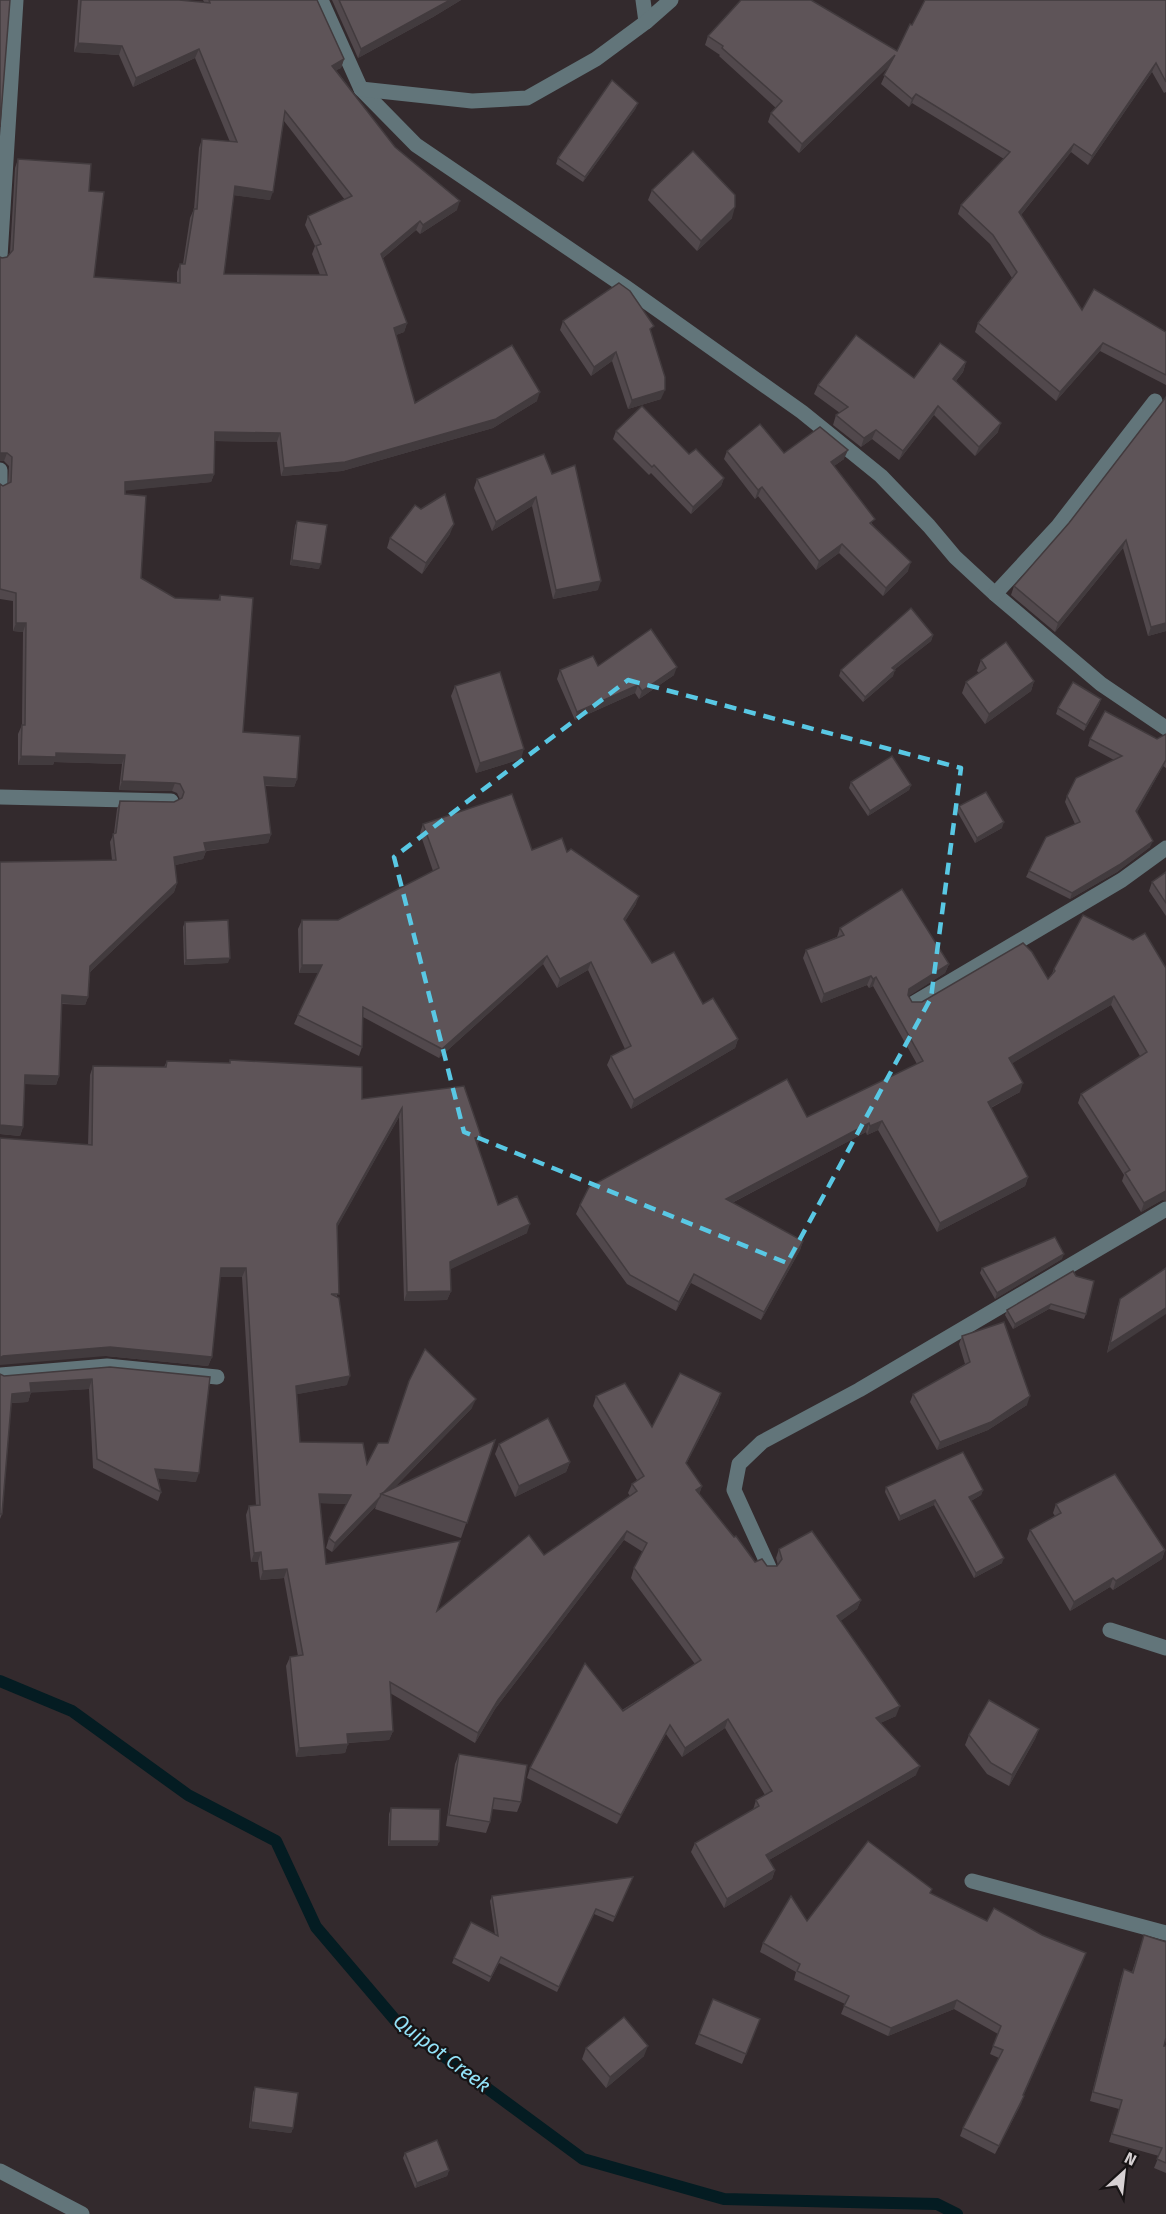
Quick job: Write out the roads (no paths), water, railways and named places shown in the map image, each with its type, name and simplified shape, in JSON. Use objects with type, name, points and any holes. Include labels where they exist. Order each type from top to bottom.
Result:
[{"type":"street","points":[[0,257],[16,0]]},
{"type":"street","points":[[321,0],[361,89],[416,145],[627,288],[802,412],[881,476],[955,557],[995,594],[1101,684],[1166,728]]},
{"type":"street","points":[[642,0],[646,22]]},
{"type":"street","points":[[361,89],[472,101],[526,98],[596,59],[646,22],[671,0]]},
{"type":"street","points":[[995,594],[1058,526],[1155,401]]},
{"type":"street","points":[[0,470],[0,485]]},
{"type":"street","points":[[0,797],[171,801]]},
{"type":"street","points":[[914,1003],[1122,880],[1166,848]]},
{"type":"street","points":[[769,1567],[734,1491],[739,1464],[762,1442],[859,1390],[1166,1209]]},
{"type":"street","points":[[0,1375],[107,1366],[216,1377]]},
{"type":"street","points":[[1110,1630],[1166,1648]]},
{"type":"street","points":[[972,1881],[1166,1933]]},
{"type":"street","points":[[0,2170],[82,2214]]},
{"type":"waterway","name":"Quipot Creek","points":[[0,1681],[72,1711],[188,1795],[276,1841],[316,1927],[396,2021],[583,2159],[724,2199],[937,2204],[957,2214]]}]
